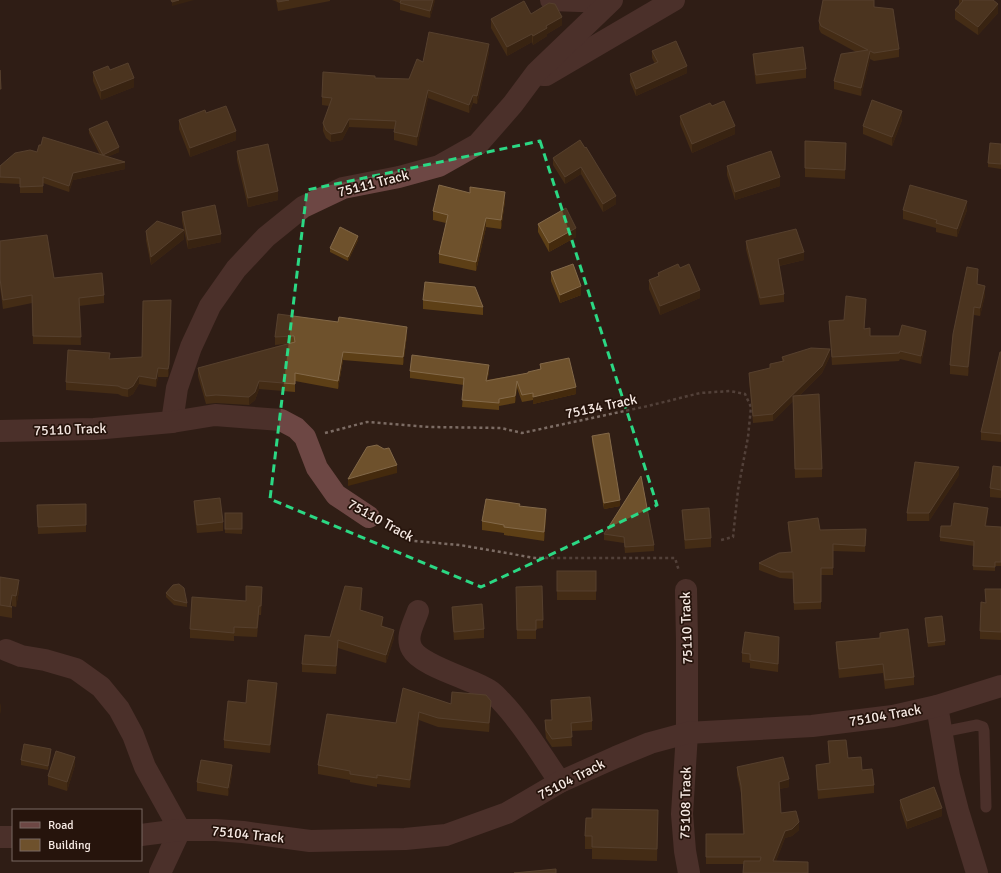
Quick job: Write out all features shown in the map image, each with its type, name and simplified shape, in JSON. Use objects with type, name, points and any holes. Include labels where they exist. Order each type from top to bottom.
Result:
[{"type":"street","points":[[551,0],[611,1]]},
{"type":"street","points":[[536,73],[546,75],[674,0]]},
{"type":"street","name":"75111 Track","points":[[172,422],[177,388],[191,347],[210,306],[236,269],[266,237],[303,207],[343,188],[399,177],[439,166],[478,144],[513,104],[536,73],[611,1]]},
{"type":"street","name":"75110 Track","points":[[0,431],[94,429],[172,422],[215,415],[281,420],[296,428],[305,437],[317,468],[336,495],[369,517]]},
{"type":"street","name":"75110 Track","points":[[686,590],[688,640],[687,733]]},
{"type":"street","points":[[418,611],[409,636],[412,650],[418,656],[437,667],[488,689],[497,697],[514,714],[560,782]]},
{"type":"street","points":[[6,650],[21,656],[45,660],[76,669],[101,687],[119,709],[133,735],[145,767],[180,830],[160,873]]},
{"type":"street","name":"75104 Track","points":[[142,835],[180,830],[216,830],[310,841],[405,839],[446,835],[507,813],[560,782],[616,757],[644,746],[687,733],[812,726],[893,716],[936,706],[1001,686]]},
{"type":"street","points":[[936,706],[949,776],[977,873]]},
{"type":"street","name":"75108 Track","points":[[687,733],[682,814],[685,851],[689,873]]},
{"type":"street","points":[[0,837],[12,837]]},
{"type":"lane","points":[[942,732],[977,725],[982,727],[984,731],[986,807]]},
{"type":"path","name":"75134 Track","points":[[305,437],[367,422],[430,427],[501,428],[522,433],[648,406],[700,393],[730,391],[745,394],[751,406],[748,437],[738,490],[733,537],[721,540]]},
{"type":"path","name":"75110 Track","points":[[369,517],[414,541],[460,545],[535,558],[675,558],[686,590]]},
{"type":"highlighted area","points":[[540,141],[657,505],[481,587],[270,499],[307,190]]},
{"type":"building","points":[[277,0],[289,0],[278,2]]},
{"type":"building","points":[[401,0],[433,0],[430,11],[400,3]]},
{"type":"building","points":[[823,0],[874,0],[874,7],[893,9],[899,49],[874,53],[870,51],[861,88],[834,81],[841,54],[868,50],[821,26],[819,21]]},
{"type":"building","points":[[962,0],[993,0],[998,4],[978,27],[955,10],[963,1]]},
{"type":"building","points":[[524,1],[531,14],[549,3],[555,4],[562,17],[546,26],[547,28],[533,36],[532,34],[507,47],[491,19]]},
{"type":"building","points":[[429,32],[489,44],[477,96],[473,95],[469,105],[428,90],[417,137],[394,132],[396,121],[349,119],[342,132],[331,134],[326,130],[323,123],[332,98],[322,97],[323,72],[375,76],[375,78],[409,79],[417,59],[423,62]]},
{"type":"building","points":[[676,41],[687,66],[636,89],[630,74],[658,62],[652,51]]},
{"type":"building","points":[[803,47],[806,69],[756,75],[753,54]]},
{"type":"building","points":[[128,63],[134,78],[101,91],[93,72],[108,66],[110,70]]},
{"type":"building","points":[[872,100],[902,111],[892,137],[863,126]]},
{"type":"building","points":[[724,101],[735,126],[692,144],[680,116],[710,103],[712,106]]},
{"type":"building","points":[[226,106],[236,131],[190,148],[179,120],[205,110],[206,113]]},
{"type":"building","points":[[107,121],[119,147],[103,155],[89,129]]},
{"type":"building","points":[[43,137],[125,162],[73,173],[69,186],[43,177],[43,186],[20,187],[20,178],[0,177],[0,166],[15,153],[30,150],[37,152]]},
{"type":"building","points":[[580,140],[585,148],[586,147],[616,196],[603,204],[581,167],[565,177],[553,158]]},
{"type":"building","points":[[805,141],[846,143],[845,170],[805,168]]},
{"type":"building","points":[[990,143],[1001,144],[1001,164],[988,163]]},
{"type":"building","points":[[268,144],[278,191],[248,198],[237,151]]},
{"type":"building","points":[[771,151],[780,177],[735,192],[727,166]]},
{"type":"building","points":[[439,185],[470,193],[470,187],[505,192],[501,220],[486,218],[476,262],[439,254],[448,215],[433,211]]},
{"type":"building","points":[[910,185],[967,201],[957,229],[936,223],[937,220],[903,210]]},
{"type":"building","points":[[215,205],[221,234],[188,240],[182,212]]},
{"type":"building","points":[[566,208],[576,228],[549,243],[538,224]]},
{"type":"building","points":[[157,221],[184,230],[151,257],[146,231]]},
{"type":"building","points":[[340,227],[358,236],[348,257],[330,248]]},
{"type":"building","points":[[796,229],[804,252],[778,259],[784,294],[760,298],[746,241]]},
{"type":"building","points":[[47,235],[54,278],[102,273],[104,295],[79,298],[81,337],[33,336],[32,295],[3,300],[0,279],[0,241]]},
{"type":"building","points":[[573,264],[581,286],[560,295],[551,272]]},
{"type":"building","points":[[678,264],[680,268],[689,264],[700,290],[660,306],[649,280],[659,276],[658,273]]},
{"type":"building","points":[[967,267],[978,269],[977,284],[985,286],[980,308],[974,307],[968,367],[950,365],[953,334]]},
{"type":"building","points":[[425,282],[475,287],[483,307],[423,300]]},
{"type":"building","points":[[846,296],[866,299],[864,329],[870,328],[870,336],[899,336],[902,325],[926,331],[921,356],[900,351],[899,353],[832,357],[829,321],[844,320]]},
{"type":"building","points":[[171,300],[169,364],[168,369],[158,368],[156,379],[139,376],[133,386],[128,389],[118,386],[66,382],[68,350],[110,353],[109,359],[142,357],[143,301]]},
{"type":"building","points":[[278,314],[338,322],[339,317],[407,327],[403,357],[343,352],[338,381],[295,373],[295,384],[259,381],[255,392],[249,397],[216,395],[206,396],[198,368],[295,342],[294,336],[275,337]]},
{"type":"building","points":[[811,348],[830,349],[822,366],[773,414],[753,416],[749,373],[770,368],[770,364],[784,361],[782,357]]},
{"type":"building","points":[[1000,352],[1001,434],[981,432]]},
{"type":"building","points":[[412,355],[489,365],[486,381],[528,373],[541,369],[540,364],[569,358],[576,387],[533,397],[533,393],[522,395],[517,381],[515,396],[499,399],[499,403],[462,400],[464,378],[410,371]]},
{"type":"building","points":[[819,394],[822,469],[795,469],[793,396]]},
{"type":"building","points":[[609,433],[620,500],[604,503],[592,436]]},
{"type":"building","points":[[377,445],[384,449],[389,448],[397,465],[348,479],[367,447]]},
{"type":"building","points":[[915,462],[959,467],[929,513],[907,513]]},
{"type":"building","points":[[993,466],[1001,467],[1001,490],[990,488]]},
{"type":"building","points":[[641,476],[654,545],[625,547],[624,537],[604,534]]},
{"type":"building","points":[[220,498],[223,522],[197,525],[194,501]]},
{"type":"building","points":[[486,499],[520,504],[519,506],[546,509],[544,532],[504,527],[504,525],[482,521]]},
{"type":"building","points":[[954,503],[988,508],[985,526],[1001,527],[1001,562],[995,562],[995,567],[973,566],[974,541],[940,537],[941,526],[951,526]]},
{"type":"building","points":[[86,504],[86,525],[38,527],[37,505]]},
{"type":"building","points":[[709,508],[711,538],[685,540],[682,510]]},
{"type":"building","points":[[225,513],[242,513],[242,529],[225,529]]},
{"type":"building","points":[[818,518],[820,530],[866,529],[865,546],[833,544],[833,568],[821,568],[821,602],[794,603],[793,572],[780,572],[759,563],[779,553],[792,552],[788,522]]},
{"type":"building","points":[[557,571],[596,571],[596,591],[557,591]]},
{"type":"building","points":[[0,577],[19,580],[16,596],[12,595],[10,606],[12,607],[0,605]]},
{"type":"building","points":[[179,584],[184,588],[187,603],[174,600],[166,593],[173,585]]},
{"type":"building","points":[[246,586],[262,587],[261,606],[259,606],[257,628],[234,627],[234,633],[190,629],[192,597],[246,601]]},
{"type":"building","points":[[345,586],[362,588],[360,610],[383,617],[381,626],[394,630],[386,655],[338,640],[336,666],[302,664],[305,635],[330,637]]},
{"type":"building","points":[[542,586],[543,620],[536,620],[536,630],[517,630],[516,587]]},
{"type":"building","points":[[985,589],[1001,589],[1001,632],[980,631],[981,602],[986,603]]},
{"type":"building","points":[[482,604],[484,629],[454,632],[452,607]]},
{"type":"building","points":[[942,616],[945,641],[928,643],[925,618]]},
{"type":"building","points":[[908,629],[914,677],[885,680],[883,664],[839,669],[836,642],[880,638],[880,633]]},
{"type":"building","points":[[745,632],[779,637],[778,664],[750,660],[750,654],[742,653]]},
{"type":"building","points":[[248,680],[277,683],[270,745],[224,740],[228,701],[246,703]]},
{"type":"building","points":[[403,688],[451,704],[452,692],[486,695],[491,701],[489,723],[438,718],[419,712],[410,780],[377,775],[377,778],[350,774],[350,771],[318,765],[327,714],[396,723]]},
{"type":"building","points":[[590,697],[592,721],[571,723],[572,737],[552,739],[546,730],[545,720],[552,720],[551,700]]},
{"type":"building","points":[[846,740],[848,758],[861,757],[862,770],[872,769],[874,785],[818,790],[816,765],[830,763],[828,741]]},
{"type":"building","points":[[24,744],[51,749],[48,766],[21,760]]},
{"type":"building","points":[[56,751],[75,757],[67,782],[48,776]]},
{"type":"building","points":[[783,757],[789,779],[779,782],[781,813],[796,811],[799,822],[792,829],[785,831],[773,861],[808,862],[808,873],[743,873],[744,861],[760,861],[761,857],[706,857],[706,834],[744,834],[741,786],[737,767]]},
{"type":"building","points":[[201,760],[232,765],[228,788],[197,782]]},
{"type":"building","points":[[934,787],[942,808],[907,821],[900,800]]},
{"type":"building","points":[[592,809],[658,810],[657,849],[592,847],[592,836],[585,836],[586,818],[592,818]]},
{"type":"building","points":[[556,869],[556,873],[514,873]]}]
